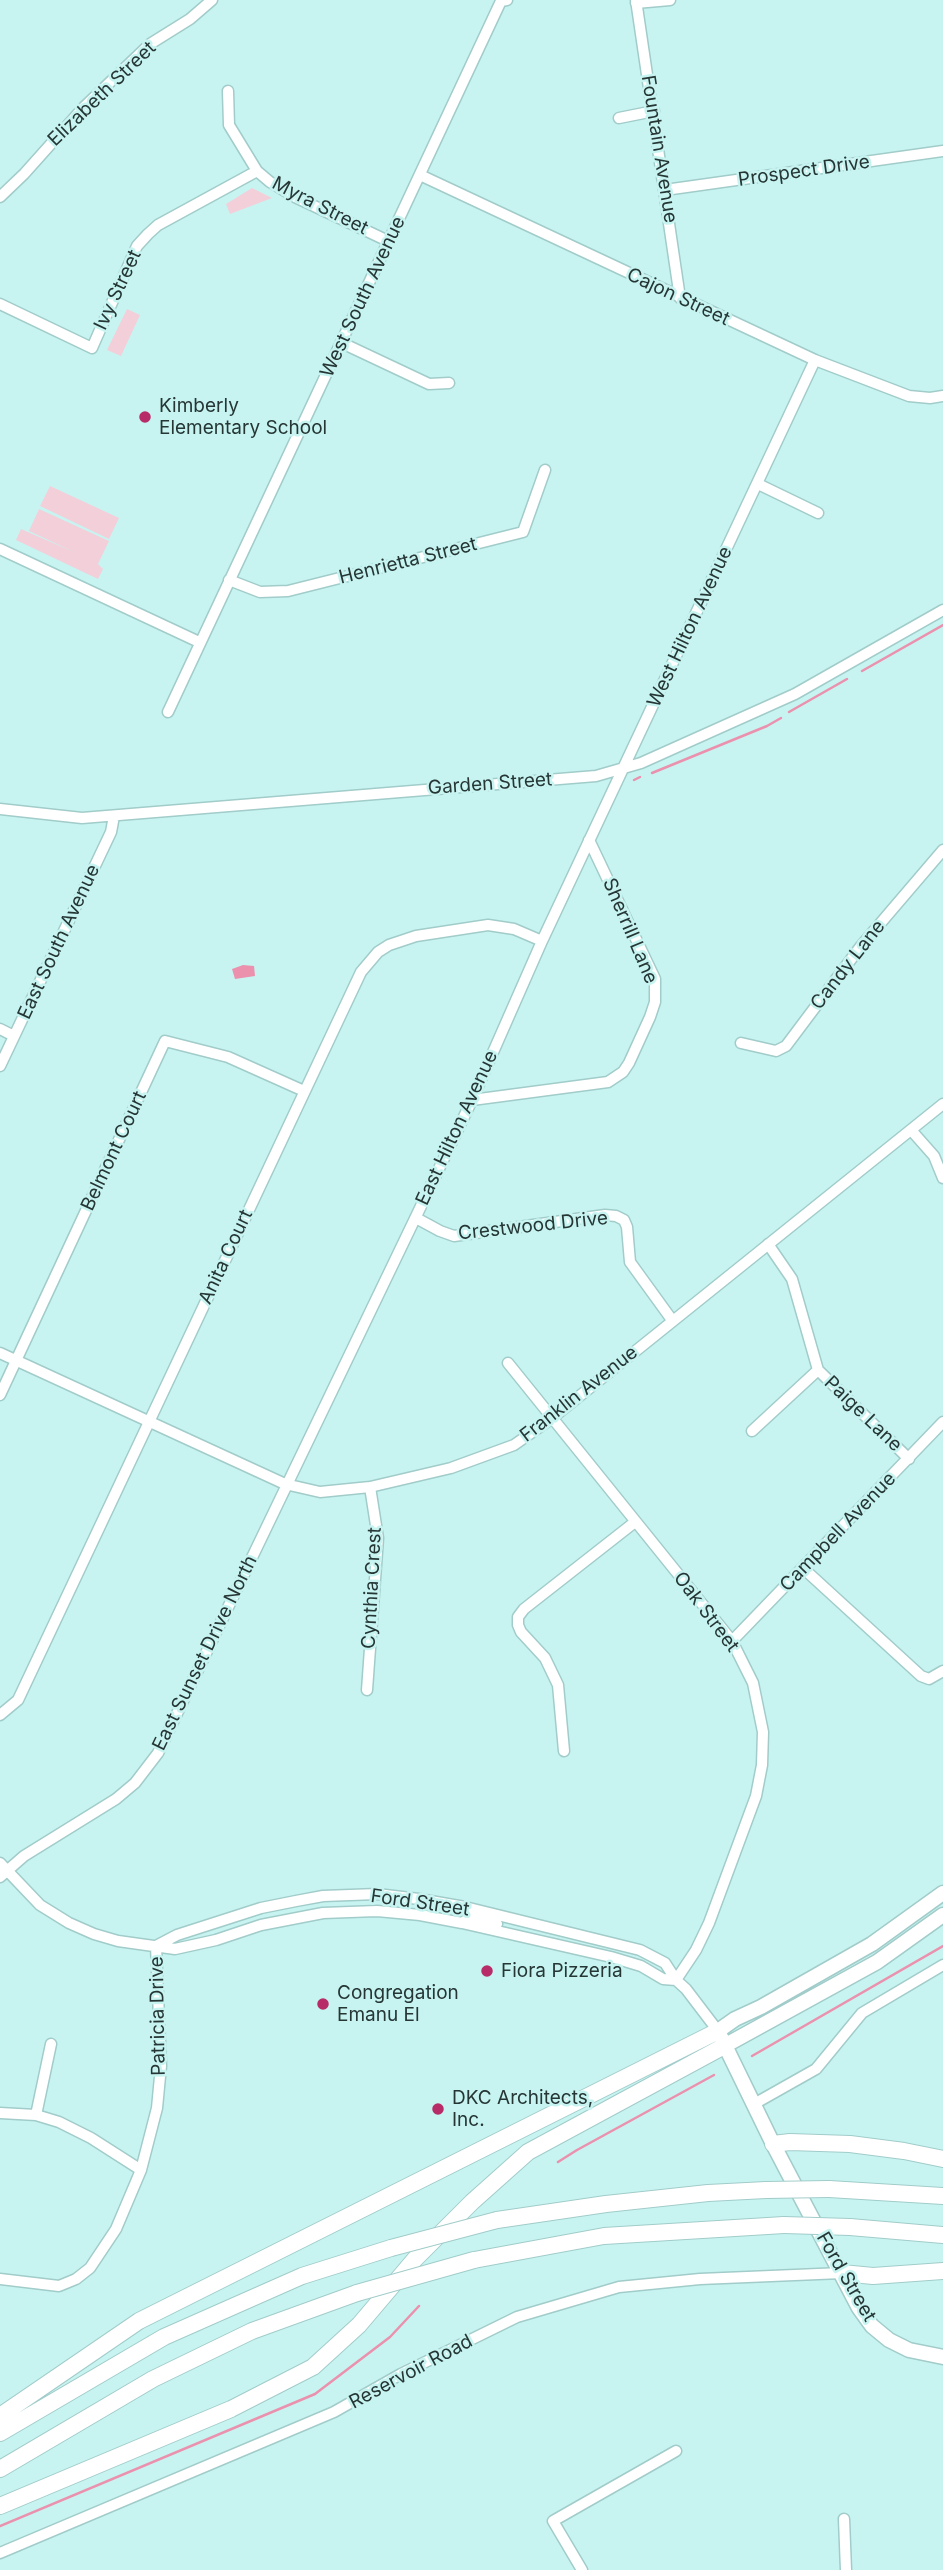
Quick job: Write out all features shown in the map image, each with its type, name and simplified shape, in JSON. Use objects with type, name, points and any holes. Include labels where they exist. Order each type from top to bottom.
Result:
[{"type":"highway","points":[[0,2416],[139,2321],[722,2038]]},
{"type":"highway","points":[[0,2505],[231,2409],[313,2367],[359,2325],[415,2259],[472,2202],[528,2152],[722,2038]]},
{"type":"highway","points":[[773,2144],[850,2144],[943,2159]]},
{"type":"highway","points":[[0,2433],[164,2337],[302,2276],[391,2248],[497,2220],[708,2193],[829,2189],[943,2196]]},
{"type":"highway","points":[[0,2469],[153,2379],[252,2331],[357,2293],[474,2260],[604,2236],[783,2225],[850,2227],[943,2235]]},
{"type":"highway","points":[[842,2273],[873,2276],[943,2271]]},
{"type":"main road","points":[[722,2038],[735,2019],[872,1944],[943,1894]]},
{"type":"main road","points":[[722,2038],[877,1962],[943,1915]]},
{"type":"main road","name":"Ford Street","points":[[722,2038],[773,2144],[859,2308],[872,2326],[890,2340],[909,2350],[943,2357]]},
{"type":"street","name":"Elizabeth Street","points":[[0,197],[83,108],[150,44],[190,19],[212,0]]},
{"type":"street","name":"West South Avenue","points":[[168,712],[501,1],[507,0]]},
{"type":"street","points":[[636,1],[670,0]]},
{"type":"street","name":"Fountain Avenue","points":[[636,1],[680,298]]},
{"type":"street","name":"Myra Street","points":[[228,91],[229,125],[257,171],[295,197],[388,241]]},
{"type":"street","points":[[619,118],[654,111]]},
{"type":"street","name":"Prospect Drive","points":[[665,190],[943,151]]},
{"type":"street","name":"Ivy Street","points":[[0,304],[92,348],[137,247],[148,234],[158,225],[257,171]]},
{"type":"street","name":"Cajon Street","points":[[420,175],[815,360],[909,396],[943,396]]},
{"type":"street","points":[[342,343],[429,384],[449,383]]},
{"type":"street","name":"West Hilton Avenue","points":[[623,770],[815,360]]},
{"type":"street","name":"Henrietta Street","points":[[229,580],[260,592],[288,592],[523,532],[545,470]]},
{"type":"street","points":[[758,484],[818,513]]},
{"type":"street","points":[[0,549],[199,642]]},
{"type":"street","name":"Garden Street","points":[[0,809],[82,818],[596,776],[623,770],[795,694],[943,610]]},
{"type":"street","name":"East Hilton Avenue","points":[[285,1484],[472,1100],[542,941],[623,770]]},
{"type":"street","name":"East South Avenue","points":[[0,1066],[111,832],[114,816]]},
{"type":"street","name":"Sherrill Lane","points":[[472,1100],[608,1082],[623,1072],[629,1063],[650,1017],[655,1002],[655,979],[589,840]]},
{"type":"street","name":"Candy Lane","points":[[741,1043],[776,1051],[786,1046],[861,946],[943,850]]},
{"type":"street","name":"Anita Court","points":[[0,1716],[18,1700],[361,972],[378,952],[404,939],[488,925],[514,929],[542,941]]},
{"type":"street","points":[[0,1029],[14,1036]]},
{"type":"street","name":"Belmont Court","points":[[0,1395],[165,1041],[228,1057],[304,1091]]},
{"type":"street","name":"Franklin Avenue","points":[[0,1353],[285,1484],[320,1492],[370,1487],[451,1468],[514,1445],[551,1419],[943,1104]]},
{"type":"street","points":[[911,1130],[934,1156],[943,1178]]},
{"type":"street","name":"Crestwood Drive","points":[[416,1218],[454,1236],[606,1215],[616,1216],[624,1220],[627,1227],[630,1262],[672,1320]]},
{"type":"street","name":"Paige Lane","points":[[768,1244],[792,1279],[818,1370],[909,1458]]},
{"type":"street","name":"Oak Street","points":[[508,1363],[732,1641],[753,1683],[763,1732],[762,1765],[756,1796],[709,1923],[696,1950],[676,1980]]},
{"type":"street","name":"Paige Lane","points":[[752,1431],[818,1370]]},
{"type":"street","name":"Campbell Avenue","points":[[732,1641],[943,1422]]},
{"type":"street","name":"East Sunset Drive North","points":[[2,1870],[116,1799],[145,1771],[158,1752],[285,1484]]},
{"type":"street","name":"Cynthia Crest","points":[[367,1690],[378,1538],[370,1487]]},
{"type":"street","points":[[564,1751],[558,1685],[545,1658],[521,1632],[518,1617],[524,1609],[635,1522]]},
{"type":"street","points":[[804,1569],[920,1676],[929,1679],[943,1671]]},
{"type":"street","name":"Ford Street","points":[[2,1870],[40,1905],[69,1923],[118,1941],[175,1949],[216,1940],[261,1925],[323,1913],[377,1911],[462,1923],[611,1957],[641,1966],[663,1979],[676,1980]]},
{"type":"street","name":"Ford Street","points":[[156,1946],[177,1935],[261,1908],[323,1896],[377,1894],[419,1899],[465,1907],[640,1950],[665,1963],[722,2038]]},
{"type":"street","points":[[462,1923],[471,1917],[505,1926],[516,1920]]},
{"type":"street","name":"Patricia Drive","points":[[0,2279],[59,2286],[76,2279],[90,2268],[116,2230],[142,2170],[157,2108],[161,2066],[156,1946]]},
{"type":"street","points":[[754,2104],[816,2069],[862,2013],[943,1965]]},
{"type":"street","points":[[36,2115],[51,2044]]},
{"type":"street","points":[[0,2113],[36,2115],[59,2122],[91,2138],[142,2170]]},
{"type":"street","name":"Reservoir Road","points":[[0,2553],[334,2412],[401,2374],[517,2317],[620,2287],[700,2279],[842,2273]]},
{"type":"street","points":[[582,2570],[553,2521],[676,2451]]},
{"type":"street","points":[[844,2519],[846,2570]]},
{"type":"shaded area","points":[[252,188],[272,198],[230,214],[226,204]]},
{"type":"shaded area","points":[[127,309],[140,315],[121,356],[107,350]]},
{"type":"shaded area","points":[[50,486],[119,518],[109,539],[40,506]]},
{"type":"shaded area","points":[[39,509],[109,541],[98,564],[103,569],[98,579],[16,540],[21,529],[76,553],[29,531]]},
{"type":"shaded area","points":[[243,965],[254,966],[255,976],[235,979],[232,969]]},
{"type":"waterway","points":[[862,671],[943,625]]},
{"type":"waterway","points":[[789,712],[847,679]]},
{"type":"waterway","points":[[652,773],[781,718]]},
{"type":"waterway","points":[[634,780],[640,777]]},
{"type":"waterway","points":[[752,2056],[943,1946]]},
{"type":"waterway","points":[[558,2162],[714,2075]]},
{"type":"waterway","points":[[0,2526],[315,2394],[390,2337],[419,2306]]},
{"type":"place","name":"Kimberly Elementary School","points":[[145,417]]},
{"type":"place","name":"Fiora Pizzeria","points":[[487,1971]]},
{"type":"place","name":"Congregation Emanu El","points":[[323,2004]]},
{"type":"place","name":"DKC Architects, Inc.","points":[[438,2109]]}]
